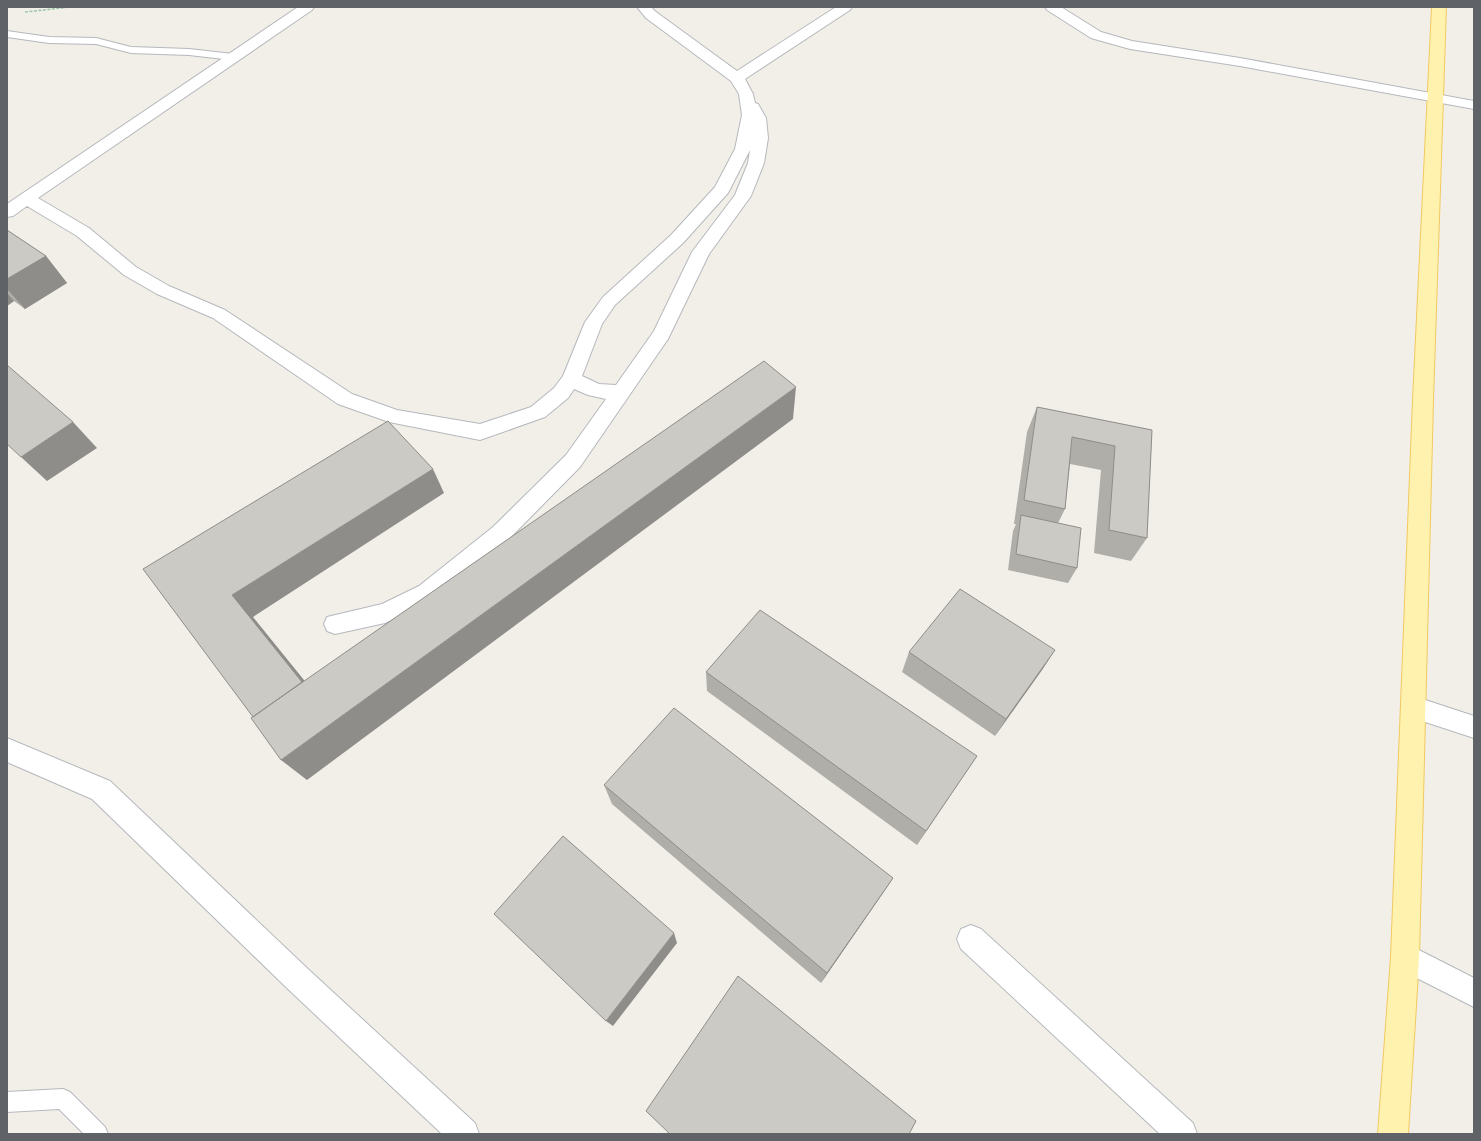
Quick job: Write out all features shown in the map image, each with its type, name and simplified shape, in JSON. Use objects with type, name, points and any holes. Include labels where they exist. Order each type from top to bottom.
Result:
[{"type":"main road","points":[[1393,1134],[1404,957],[1423,408],[1439,7]]},
{"type":"street","points":[[7,212],[307,7]]},
{"type":"street","points":[[335,624],[385,613],[427,593],[501,533],[573,461],[662,334],[700,252],[743,196],[756,162],[760,138],[758,118],[742,86],[651,15],[644,7]]},
{"type":"street","points":[[742,86],[845,7]]},
{"type":"street","points":[[1052,7],[1096,35],[1130,45],[1240,62],[1474,105]]},
{"type":"street","points":[[27,199],[83,232],[130,271],[163,290],[219,314],[345,399],[396,417],[480,432],[538,412],[561,393],[571,379],[594,322],[609,301],[677,239],[722,189],[743,149],[749,115],[742,86]]},
{"type":"street","points":[[571,379],[592,390],[609,394],[621,392]]},
{"type":"street","points":[[1413,707],[1474,727]]},
{"type":"street","points":[[7,750],[101,790],[299,980],[464,1134]]},
{"type":"street","points":[[971,939],[1182,1134]]},
{"type":"street","points":[[1404,957],[1474,992]]},
{"type":"lane","points":[[7,34],[42,39],[96,41],[131,50],[189,52],[233,57]]},
{"type":"lane","points":[[7,1102],[63,1099],[98,1134]]},
{"type":"path","points":[[21,13],[71,7]]},
{"type":"building","points":[[7,230],[46,256],[7,279]]},
{"type":"building","points":[[764,361],[796,387],[281,760],[251,718]]},
{"type":"building","points":[[7,365],[73,422],[21,457],[7,444]]},
{"type":"building","points":[[1037,407],[1152,430],[1147,538],[1109,530],[1115,446],[1072,437],[1065,509],[1024,500]]},
{"type":"building","points":[[388,421],[433,469],[232,595],[302,682],[253,717],[143,569]]},
{"type":"building","points":[[1021,515],[1081,528],[1077,568],[1016,554]]},
{"type":"building","points":[[960,589],[1055,650],[1006,719],[909,652]]},
{"type":"building","points":[[760,610],[977,756],[926,831],[706,672]]},
{"type":"building","points":[[674,708],[893,878],[827,973],[604,785]]},
{"type":"building","points":[[563,836],[674,933],[606,1021],[494,914]]},
{"type":"building","points":[[738,976],[916,1121],[909,1134],[670,1134],[646,1111]]}]
